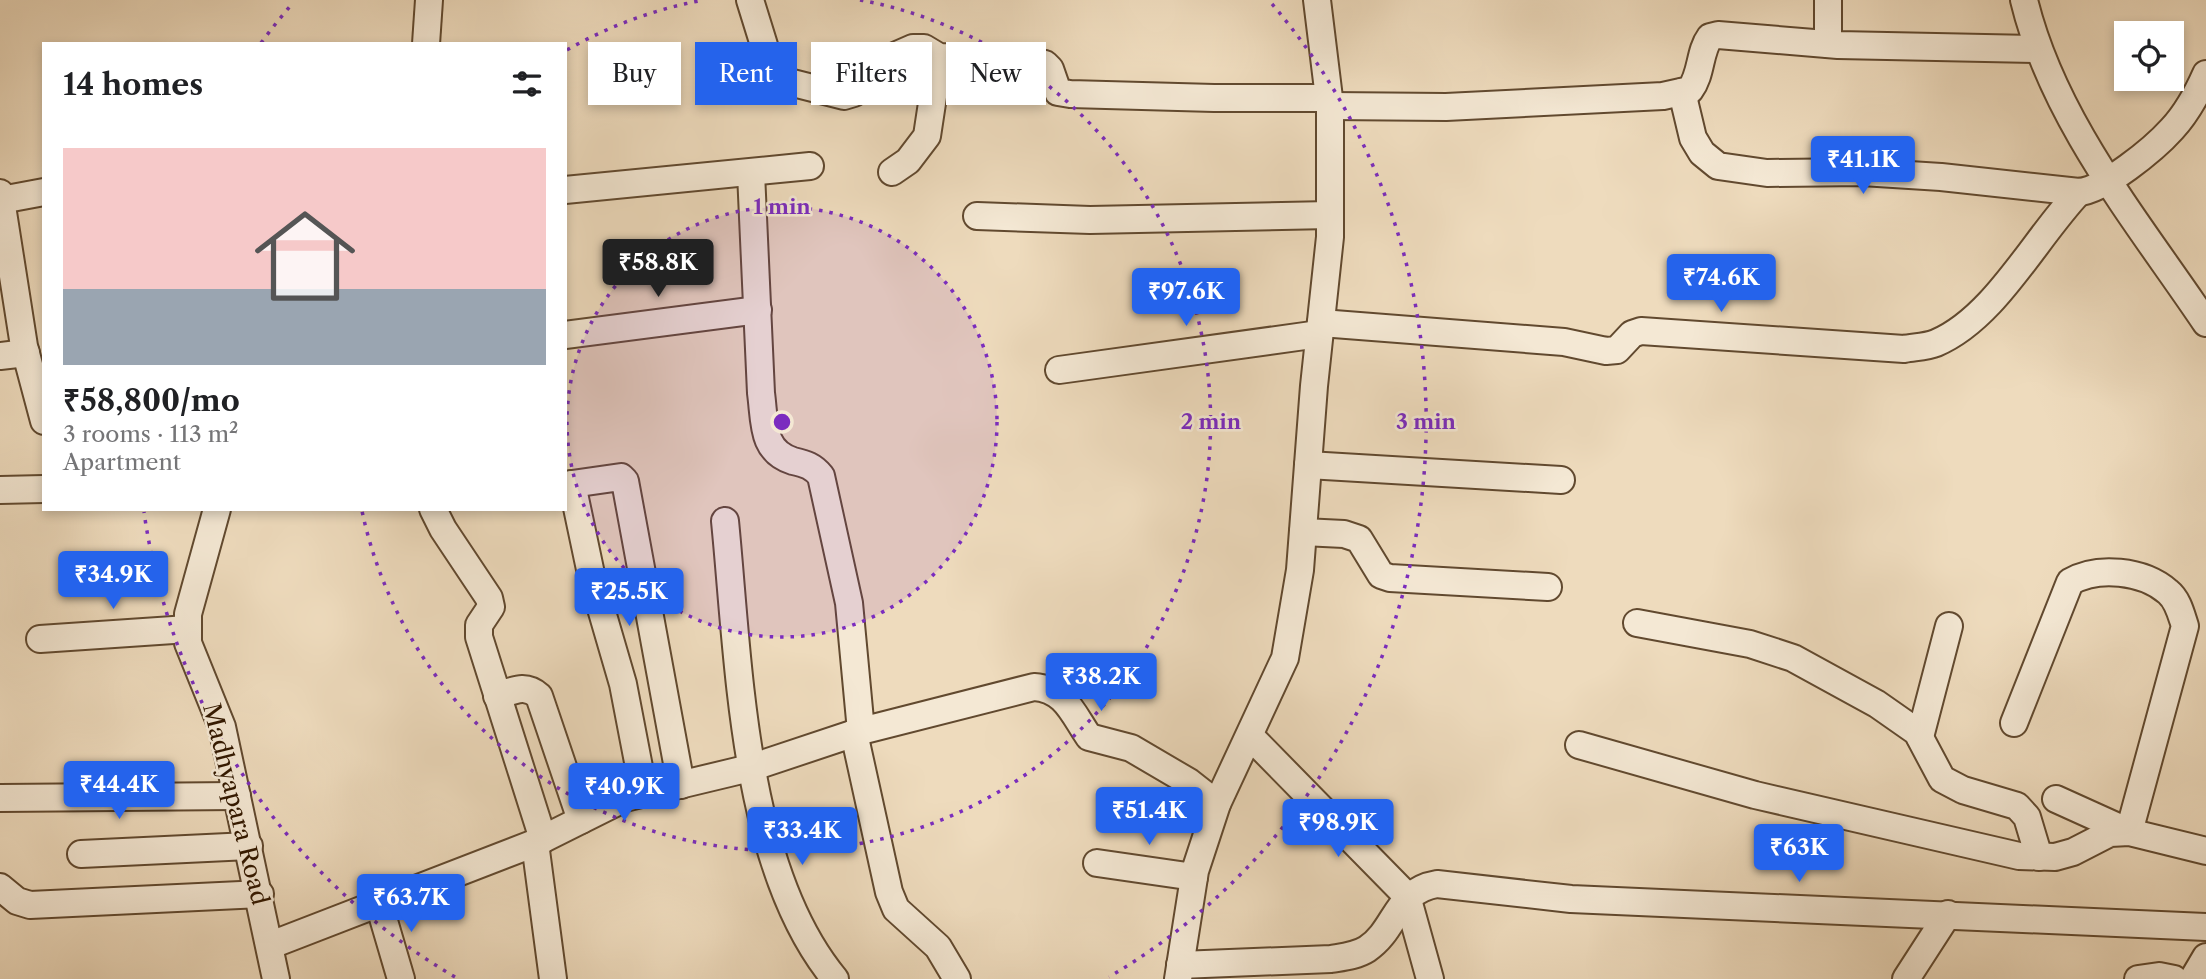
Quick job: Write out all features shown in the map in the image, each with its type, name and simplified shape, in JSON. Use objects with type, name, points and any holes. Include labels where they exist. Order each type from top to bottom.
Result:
[{"type":"street","points":[[426,42],[429,0]]},
{"type":"street","points":[[750,0],[772,71],[781,80],[844,96],[854,93],[897,55],[923,48],[939,57],[1024,60],[1045,64],[1050,69],[1058,92],[1446,107],[1556,103],[1690,90],[1702,65],[1705,43],[1710,37],[1731,36],[1828,44],[2038,49]]},
{"type":"street","points":[[1317,0],[1330,102],[1330,215],[1300,570],[1285,658],[1251,736],[1217,804],[1194,877],[1179,972],[1355,955],[1370,947],[1407,896],[1423,887],[1437,884],[1571,899],[2206,927]]},
{"type":"street","points":[[1828,0],[1828,44]]},
{"type":"street","points":[[2024,0],[2038,49],[2053,82],[2110,181],[2206,323]]},
{"type":"street","points":[[892,172],[908,161],[927,136],[939,57]]},
{"type":"street","points":[[1682,92],[1693,138],[1702,153],[1718,166],[1767,173],[1862,172],[1941,177],[2079,192],[2098,188],[2110,181],[2172,129],[2206,74]]},
{"type":"street","points":[[567,190],[810,166]]},
{"type":"street","points":[[751,173],[761,393],[771,448],[780,457],[814,467],[821,476],[849,603],[858,732],[889,892],[896,908],[938,947],[957,979]]},
{"type":"street","points":[[42,192],[1,196],[26,353],[42,413]]},
{"type":"street","points":[[1059,370],[1320,328],[1564,342],[1606,351],[1617,350],[1641,331],[1892,348],[1934,344],[1972,322],[2053,219],[2079,192]]},
{"type":"street","points":[[977,216],[1090,220],[1330,215]]},
{"type":"street","points":[[567,335],[758,310]]},
{"type":"street","points":[[0,356],[26,353]]},
{"type":"street","points":[[1308,465],[1561,481]]},
{"type":"street","points":[[644,793],[623,684],[591,574],[569,484],[611,476],[621,477],[625,481],[681,785]]},
{"type":"street","points":[[0,490],[42,489]]},
{"type":"street","name":"Madhyapara Road","points":[[216,511],[188,614],[188,643],[222,727],[271,945],[276,979]]},
{"type":"street","points":[[434,511],[489,598],[491,607],[479,625],[479,637],[539,841],[553,979]]},
{"type":"street","points":[[725,521],[750,768],[780,876],[800,925],[835,979]]},
{"type":"street","points":[[1303,532],[1344,534],[1359,539],[1381,575],[1390,578],[1548,587]]},
{"type":"street","points":[[2014,723],[2070,582],[2086,572],[2102,571],[2142,578],[2168,592],[2179,607],[2185,625],[2129,832]]},
{"type":"street","points":[[1637,623],[1750,644],[1793,658],[1877,704],[1920,737],[1942,779],[1963,790],[2017,806],[2027,817],[2039,857]]},
{"type":"street","points":[[1920,737],[1949,626]]},
{"type":"street","points":[[40,639],[188,629]]},
{"type":"street","points":[[271,945],[539,841],[607,804],[750,768],[858,732],[1034,687],[1049,688],[1066,701],[1089,737],[1131,748],[1189,782],[1217,804]]},
{"type":"street","points":[[497,696],[522,688],[532,690],[539,696],[581,820]]},
{"type":"street","points":[[1251,736],[1407,896],[1430,979]]},
{"type":"street","points":[[1579,745],[1844,817],[2019,856],[2064,855],[2110,833],[2129,832]]},
{"type":"street","points":[[0,798],[237,796]]},
{"type":"street","points":[[2056,799],[2129,832],[2206,851]]},
{"type":"street","points":[[81,854],[249,846]]},
{"type":"street","points":[[1097,863],[1194,877]]},
{"type":"street","points":[[0,887],[17,901],[30,905],[260,894]]},
{"type":"street","points":[[379,904],[401,979]]},
{"type":"street","points":[[1906,979],[1948,914]]},
{"type":"street","points":[[2193,979],[2206,957]]},
{"type":"street","points":[[2138,979],[2174,979]]}]
